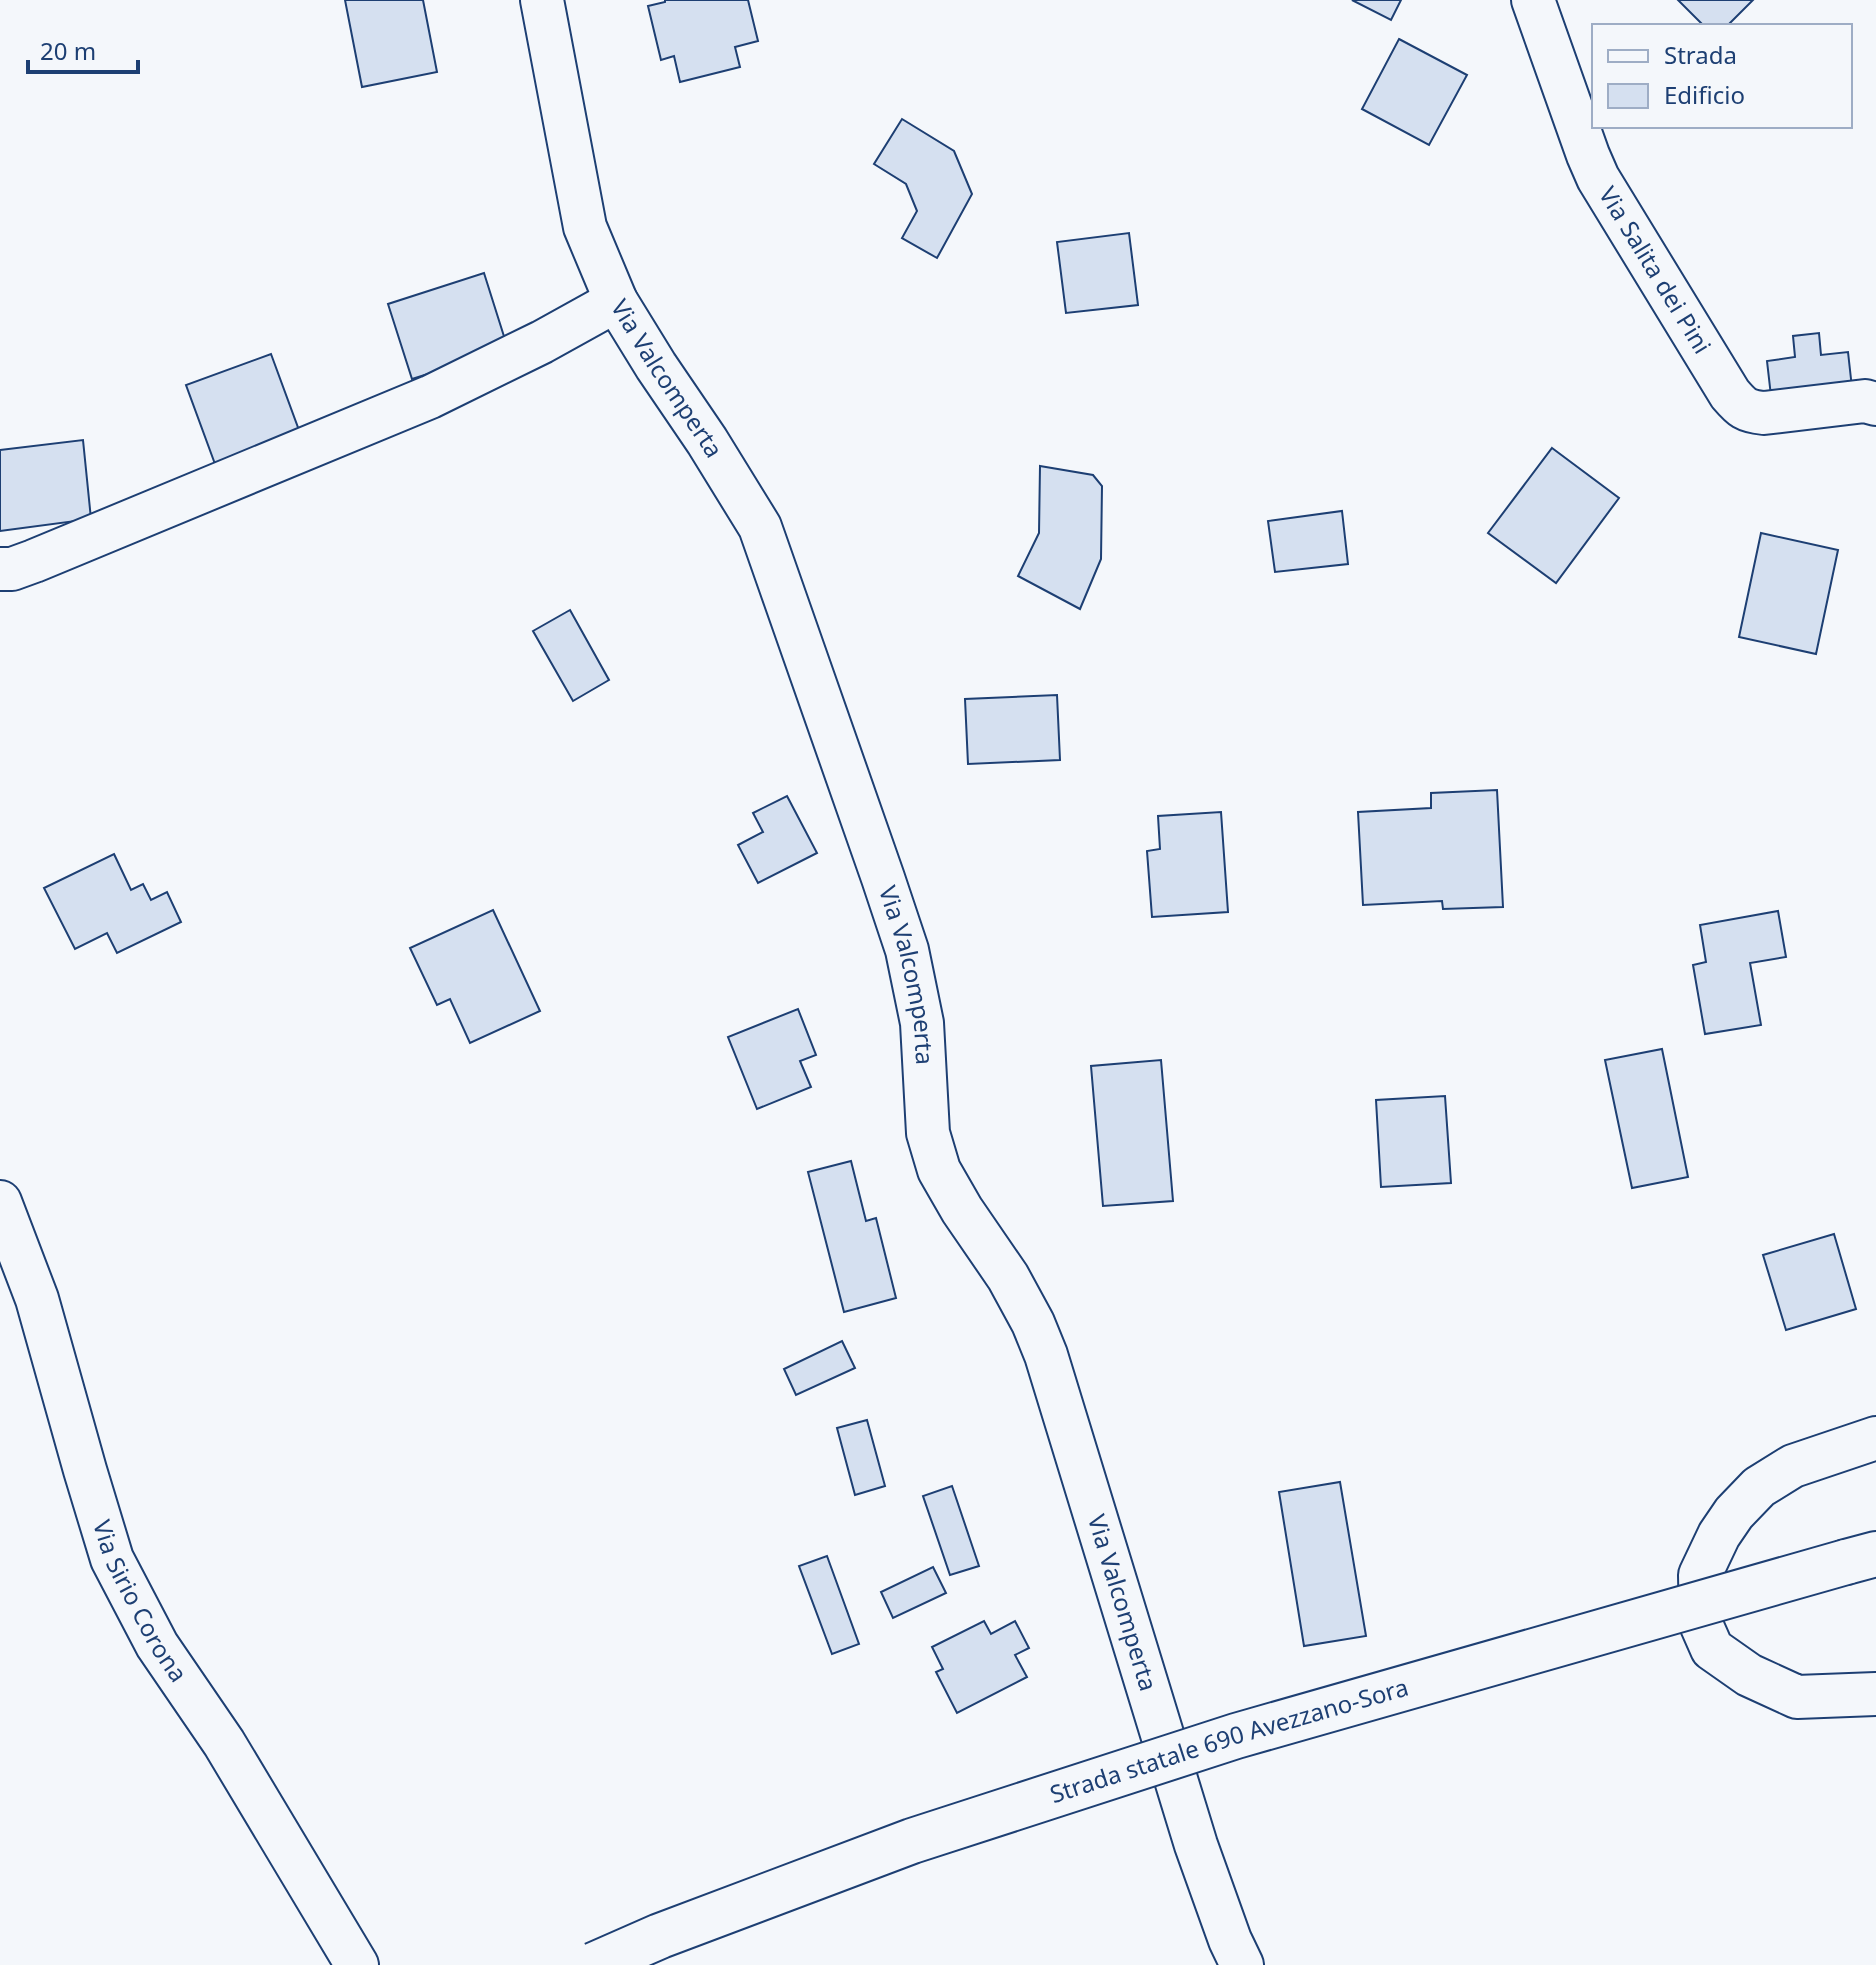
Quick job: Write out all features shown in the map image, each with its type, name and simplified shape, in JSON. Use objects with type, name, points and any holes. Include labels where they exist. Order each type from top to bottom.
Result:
[{"type":"highway","name":"Strada statale 690 Avezzano-Sora","points":[[594,1965],[660,1936],[912,1841],[1207,1745],[1861,1558]]},
{"type":"street","name":"Via Valcomperta","points":[[542,0],[585,227],[616,301],[760,527],[907,950],[922,1023],[928,1133],[939,1170],[1008,1277],[1046,1355],[1196,1845],[1242,1965]]},
{"type":"street","name":"Via Salita dei Pini","points":[[1533,0],[1598,178],[1730,394],[1742,408],[1764,413],[1865,401],[1876,404]]},
{"type":"street","points":[[0,569],[12,569],[34,561],[430,397],[542,342],[616,301]]},
{"type":"street","name":"Via Sirio Corona","points":[[0,1202],[37,1299],[112,1559],[157,1645],[224,1743],[357,1965]]},
{"type":"street","points":[[1876,1438],[1793,1466],[1759,1487],[1734,1513],[1719,1535],[1700,1575],[1701,1624],[1712,1649],[1749,1675],[1797,1697],[1876,1694]]},
{"type":"building","points":[[345,0],[423,0],[437,72],[362,87]]},
{"type":"building","points":[[665,0],[748,0],[758,41],[735,47],[740,67],[680,82],[674,56],[661,60],[648,6]]},
{"type":"building","points":[[1352,0],[1401,0],[1391,20]]},
{"type":"building","points":[[1678,0],[1753,0],[1729,24],[1702,24]]},
{"type":"building","points":[[1399,39],[1467,75],[1429,145],[1362,109]]},
{"type":"building","points":[[902,119],[954,151],[972,194],[937,258],[902,238],[917,211],[906,184],[874,164]]},
{"type":"building","points":[[1129,233],[1138,305],[1066,313],[1057,242]]},
{"type":"building","points":[[484,273],[508,349],[412,379],[388,304]]},
{"type":"building","points":[[1819,333],[1821,355],[1848,352],[1852,388],[1771,396],[1767,361],[1795,357],[1793,336]]},
{"type":"building","points":[[271,354],[300,433],[215,464],[186,385]]},
{"type":"building","points":[[83,440],[91,519],[0,531],[0,450]]},
{"type":"building","points":[[1552,448],[1619,498],[1556,583],[1488,533]]},
{"type":"building","points":[[1040,466],[1093,475],[1102,486],[1101,559],[1080,609],[1018,576],[1039,533]]},
{"type":"building","points":[[1342,511],[1348,564],[1275,572],[1268,521]]},
{"type":"building","points":[[1761,533],[1838,550],[1816,654],[1739,637]]},
{"type":"building","points":[[570,610],[609,680],[573,701],[533,631]]},
{"type":"building","points":[[1057,695],[1060,760],[968,764],[965,699]]},
{"type":"building","points":[[1497,790],[1503,907],[1443,909],[1442,901],[1363,905],[1358,812],[1431,808],[1431,793]]},
{"type":"building","points":[[787,796],[817,853],[758,883],[738,845],[763,832],[753,813]]},
{"type":"building","points":[[1221,812],[1228,912],[1152,917],[1147,851],[1160,849],[1158,816]]},
{"type":"building","points":[[114,854],[131,890],[143,884],[151,900],[167,892],[181,922],[117,953],[107,933],[75,949],[44,888]]},
{"type":"building","points":[[493,910],[540,1011],[470,1043],[450,999],[437,1005],[410,948]]},
{"type":"building","points":[[1778,911],[1786,957],[1750,963],[1761,1025],[1705,1034],[1693,965],[1706,962],[1700,925]]},
{"type":"building","points":[[798,1009],[816,1055],[800,1061],[811,1087],[757,1109],[728,1037]]},
{"type":"building","points":[[1662,1049],[1688,1177],[1632,1188],[1605,1060]]},
{"type":"building","points":[[1161,1060],[1173,1201],[1103,1206],[1091,1066]]},
{"type":"building","points":[[1445,1096],[1451,1183],[1381,1187],[1376,1100]]},
{"type":"building","points":[[851,1161],[866,1221],[876,1218],[896,1298],[844,1312],[808,1172]]},
{"type":"building","points":[[1834,1234],[1856,1309],[1786,1330],[1763,1255]]},
{"type":"building","points":[[842,1341],[855,1368],[796,1395],[784,1369]]},
{"type":"building","points":[[867,1420],[885,1486],[855,1495],[837,1428]]},
{"type":"building","points":[[1340,1482],[1366,1636],[1304,1646],[1279,1492]]},
{"type":"building","points":[[952,1486],[979,1566],[950,1575],[923,1496]]},
{"type":"building","points":[[827,1556],[859,1644],[832,1654],[799,1566]]},
{"type":"building","points":[[933,1567],[946,1593],[893,1618],[881,1592]]},
{"type":"building","points":[[984,1621],[991,1634],[1015,1621],[1029,1648],[1015,1655],[1027,1677],[957,1713],[936,1672],[943,1669],[932,1647]]}]
